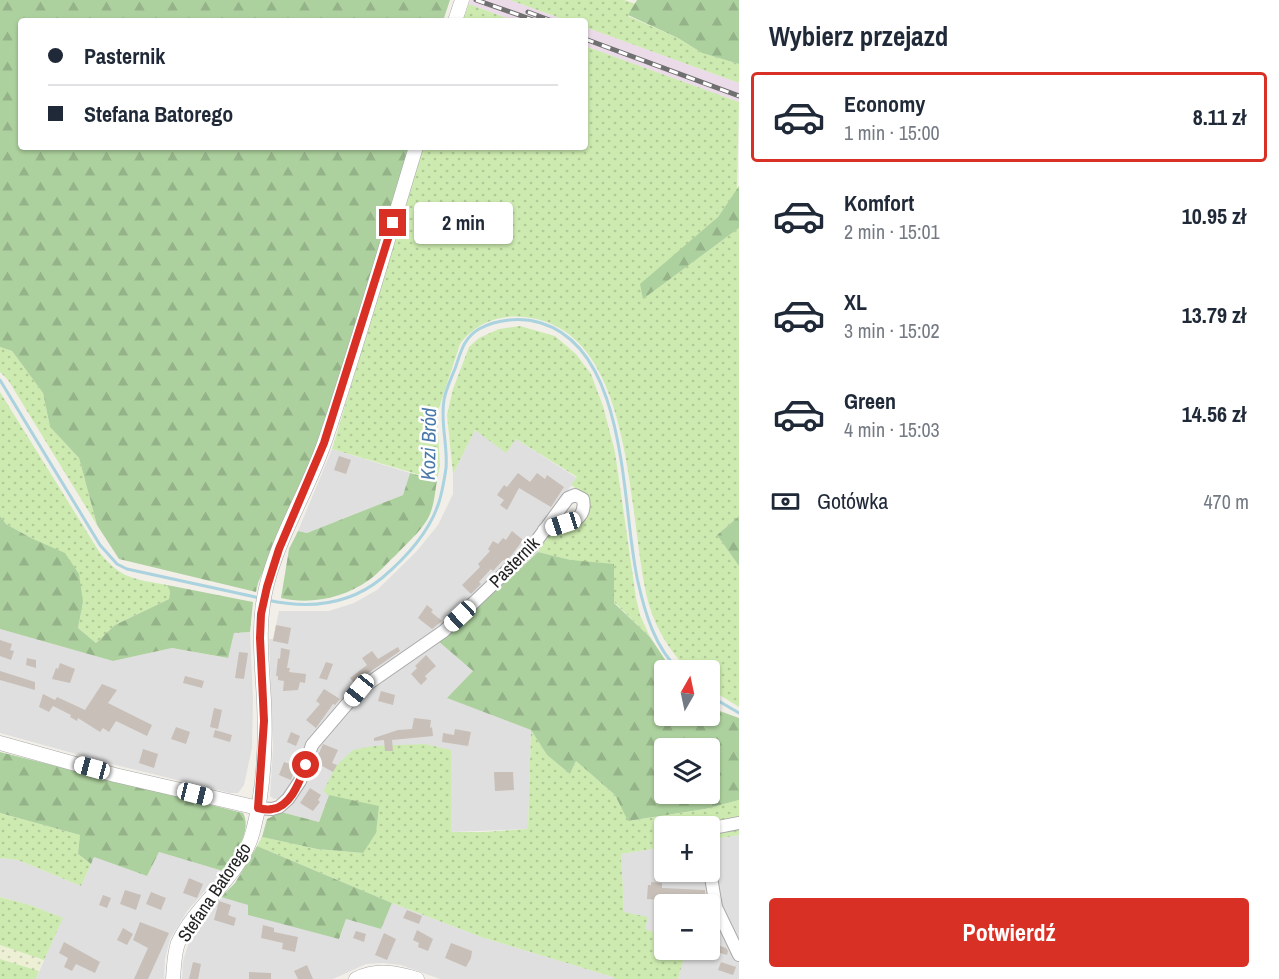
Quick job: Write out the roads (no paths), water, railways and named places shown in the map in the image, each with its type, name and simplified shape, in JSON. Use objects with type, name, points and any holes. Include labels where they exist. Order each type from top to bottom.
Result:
[{"type":"street","points":[[456,18],[462,0]]},
{"type":"street","name":"Stefana Batorego","points":[[173,979],[178,944],[195,916],[214,895],[243,854],[253,832],[258,808],[264,721],[260,638],[261,614],[267,587],[279,549],[324,443],[415,150]]},
{"type":"street","name":"Pasternik","points":[[258,808],[279,807],[288,799],[300,781],[312,745],[359,690],[444,631],[524,555],[544,530]]},
{"type":"street","points":[[0,744],[258,808]]},
{"type":"street","points":[[720,827],[739,823]]},
{"type":"street","points":[[712,882],[716,908],[739,956]]},
{"type":"street","points":[[356,979],[363,975],[388,972],[417,979]]},
{"type":"waterway","name":"Kozi Bród","points":[[267,600],[297,604],[341,600],[369,587],[401,561],[426,530],[441,495],[446,471],[444,400],[464,345],[479,329],[493,323],[509,320],[533,321],[570,339],[591,365],[606,398],[617,435],[638,582],[657,641],[670,660]]},
{"type":"waterway","name":"Kozi Bród","points":[[0,380],[100,545],[117,564],[127,569],[260,598]]},
{"type":"waterway","name":"Kozi Bród","points":[[720,702],[739,713]]},
{"type":"railway","points":[[476,0],[527,18]]},
{"type":"railway","points":[[528,12],[544,18]]},
{"type":"railway","points":[[588,40],[739,96]]}]
